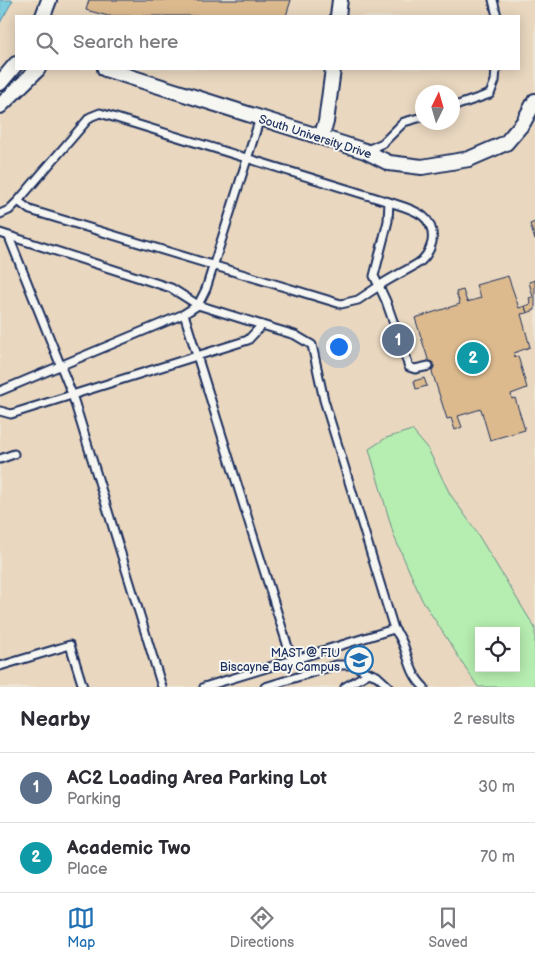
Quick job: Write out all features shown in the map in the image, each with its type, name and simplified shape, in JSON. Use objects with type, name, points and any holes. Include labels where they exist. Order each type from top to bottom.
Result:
[{"type":"street","points":[[43,15],[49,0]]},
{"type":"street","points":[[338,15],[340,0]]},
{"type":"street","points":[[0,82],[15,65]]},
{"type":"street","points":[[0,106],[37,70]]},
{"type":"street","name":"South University Drive","points":[[108,70],[364,151],[388,163],[422,167],[470,159],[506,143],[523,123],[535,101]]},
{"type":"street","points":[[321,137],[326,122],[333,70]]},
{"type":"lane","points":[[494,0],[497,15]]},
{"type":"lane","points":[[460,104],[490,94],[495,81],[496,70]]},
{"type":"lane","points":[[0,214],[9,210],[18,201],[94,114],[100,113],[411,209],[428,219],[433,237],[431,246],[422,260],[397,273],[358,300],[341,304],[30,210],[18,201]]},
{"type":"lane","points":[[0,391],[184,314],[198,305],[214,267],[260,118]]},
{"type":"lane","points":[[364,151],[383,143],[404,122],[415,118]]},
{"type":"lane","points":[[389,202],[388,220],[374,276],[386,300],[409,367],[415,369],[429,366]]},
{"type":"lane","points":[[0,234],[171,288],[198,305],[295,335],[312,345],[324,400],[394,629],[400,635],[408,662],[417,681],[424,687]]},
{"type":"lane","points":[[9,237],[59,366],[72,394],[162,687]]},
{"type":"lane","points":[[184,314],[292,660]]},
{"type":"lane","points":[[0,411],[11,414],[248,340],[262,325]]},
{"type":"lane","points":[[0,458],[14,454]]},
{"type":"lane","points":[[204,687],[394,629]]},
{"type":"lane","points":[[0,666],[70,645],[83,687]]},
{"type":"lane","points":[[265,687],[336,665],[353,665],[377,676],[389,687]]},
{"type":"lane","points":[[345,687],[369,673]]},
{"type":"shaded area","points":[[0,0],[535,0],[535,687],[0,687]]},
{"type":"green space","points":[[412,430],[428,449],[450,494],[472,525],[535,628],[535,687],[478,687],[422,600],[394,536],[369,449],[386,438]]},
{"type":"water","points":[[0,0],[13,0],[0,23]]},
{"type":"building","points":[[89,0],[291,0],[286,15],[104,15],[86,10]]},
{"type":"building","points":[[535,222],[535,240],[530,224]]},
{"type":"building","points":[[508,276],[519,308],[525,306],[527,313],[521,314],[530,347],[514,353],[515,357],[518,356],[527,388],[511,394],[512,399],[515,398],[525,430],[490,440],[481,409],[458,416],[462,427],[455,430],[451,418],[447,419],[415,318],[460,304],[456,292],[463,290],[467,302],[481,298],[476,285]]},
{"type":"building","points":[[535,280],[535,310],[527,313],[525,306],[531,304],[529,298],[533,297],[529,282]]},
{"type":"building","points":[[424,378],[427,386],[416,389],[414,381]]},
{"type":"place","name":"AC2 Loading Area Parking Lot","points":[[398,340]]},
{"type":"place","name":"Academic Two","points":[[473,358]]},
{"type":"place","name":"MAST @ FIU Biscayne Bay Campus","points":[[359,660]]}]
